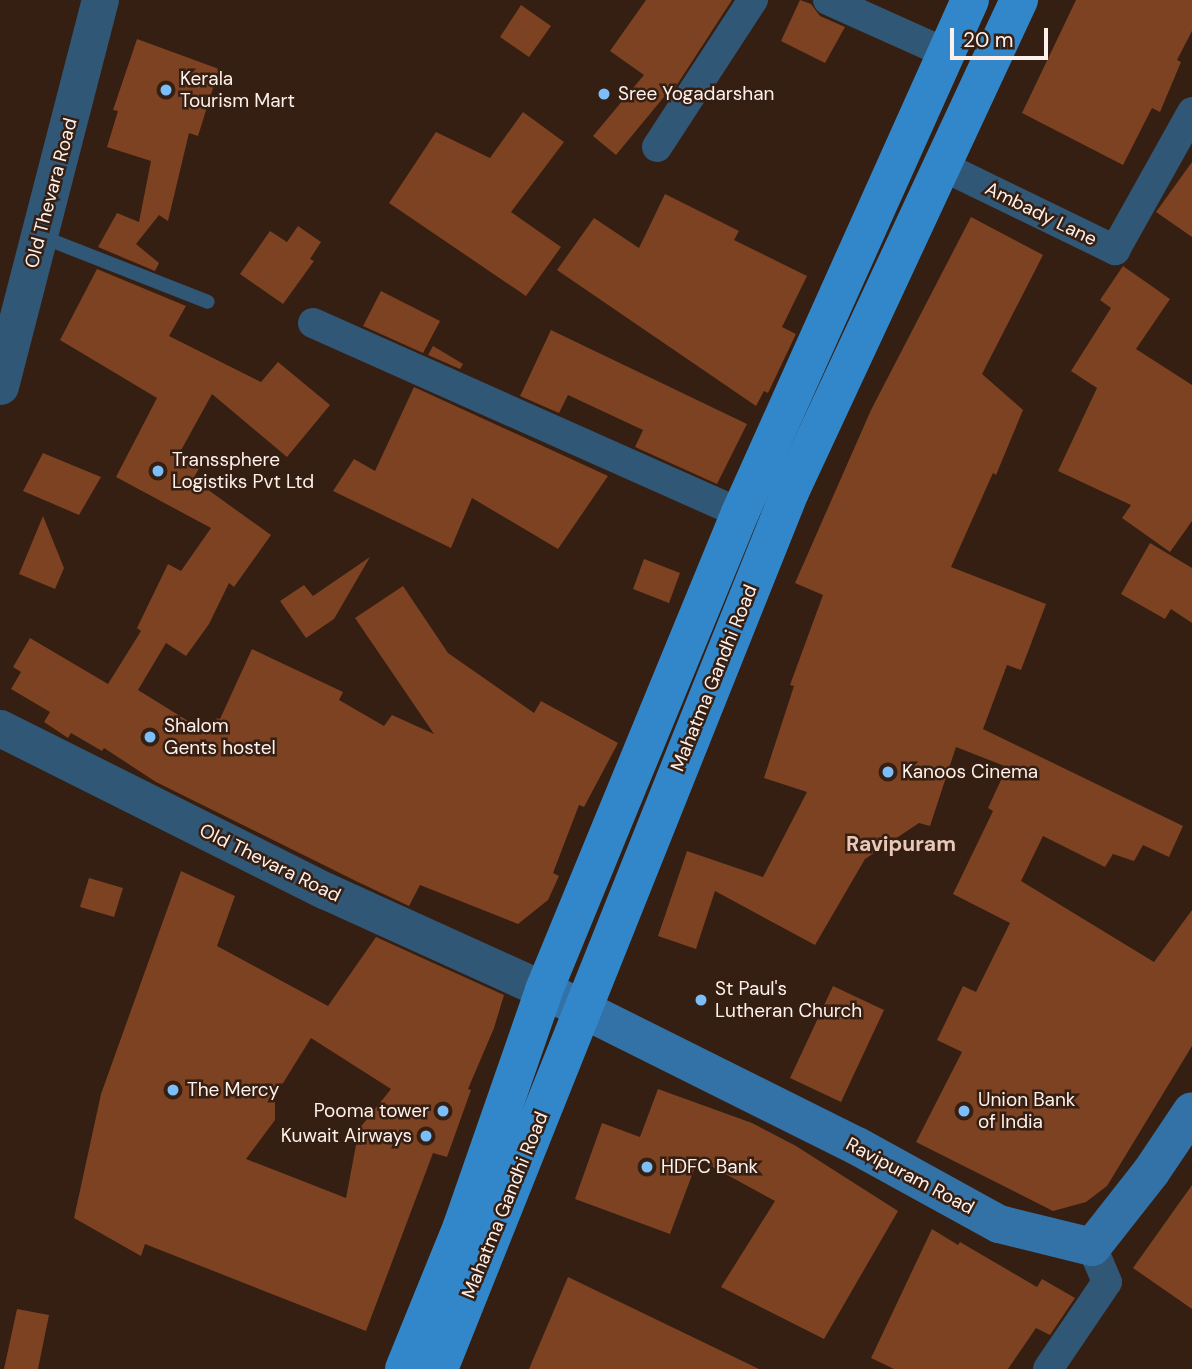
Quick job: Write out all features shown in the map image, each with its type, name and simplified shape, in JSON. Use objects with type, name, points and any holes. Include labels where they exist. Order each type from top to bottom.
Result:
[{"type":"main road","name":"Mahatma Gandhi Road","points":[[404,1369],[462,1226],[544,990],[740,513],[971,0]]},
{"type":"main road","name":"Mahatma Gandhi Road","points":[[439,1369],[790,492],[1019,0]]},
{"type":"main road","name":"Ravipuram Road","points":[[544,990],[857,1146],[999,1224],[1092,1247]]},
{"type":"main road","points":[[1092,1247],[1151,1172],[1192,1111]]},
{"type":"street","name":"Old Thevara Road","points":[[0,386],[100,0]]},
{"type":"street","points":[[657,147],[754,0]]},
{"type":"street","points":[[828,0],[946,52]]},
{"type":"street","name":"Ambady Lane","points":[[940,165],[1115,250],[1192,113]]},
{"type":"street","points":[[313,323],[740,513]]},
{"type":"street","name":"Old Thevara Road","points":[[0,728],[326,891],[544,990]]},
{"type":"street","points":[[1048,1369],[1107,1282],[1092,1247]]},
{"type":"lane","points":[[40,236],[208,302]]},
{"type":"building","points":[[646,0],[732,0],[671,94],[668,92],[616,155],[593,136],[644,75],[610,51]]},
{"type":"building","points":[[800,0],[811,4],[820,16],[845,27],[825,63],[781,41]]},
{"type":"building","points":[[1076,0],[1192,0],[1192,31],[1177,60],[1181,62],[1160,112],[1152,108],[1123,165],[1022,113]]},
{"type":"building","points":[[521,5],[551,26],[529,57],[500,37]]},
{"type":"building","points":[[137,39],[219,69],[198,136],[189,133],[168,221],[159,215],[136,244],[159,263],[155,271],[98,247],[117,213],[139,222],[151,161],[107,147],[118,111],[113,110]]},
{"type":"building","points":[[523,112],[564,142],[511,212],[561,247],[526,296],[389,203],[436,132],[490,158]]},
{"type":"building","points":[[1192,162],[1192,237],[1156,212]]},
{"type":"building","points":[[665,194],[739,231],[734,240],[807,276],[782,327],[796,334],[768,393],[764,391],[756,406],[557,270],[594,218],[639,248]]},
{"type":"building","points":[[971,217],[1043,255],[982,374],[1023,410],[996,475],[993,473],[951,567],[1046,604],[1021,670],[1007,665],[983,729],[1183,826],[1169,857],[1143,845],[1134,861],[1113,854],[1105,867],[1043,836],[1021,881],[1154,962],[1192,910],[1192,1046],[1107,1186],[1086,1202],[1053,1211],[916,1142],[962,1052],[937,1040],[963,986],[976,992],[1010,923],[953,894],[993,811],[988,808],[1007,767],[956,747],[930,826],[919,823],[865,859],[815,945],[715,891],[696,949],[658,936],[687,851],[763,877],[807,792],[764,778],[794,686],[790,685],[823,595],[795,583],[871,410]]},
{"type":"building","points":[[298,226],[321,242],[310,259],[314,261],[283,304],[240,274],[270,231],[287,242]]},
{"type":"building","points":[[1123,266],[1170,299],[1136,349],[1192,385],[1192,521],[1170,552],[1122,518],[1131,505],[1058,471],[1097,388],[1071,371],[1111,308],[1100,300]]},
{"type":"building","points":[[97,269],[186,306],[169,336],[261,382],[278,362],[330,405],[287,457],[212,394],[179,454],[201,465],[193,479],[271,535],[234,587],[229,583],[209,624],[186,656],[166,643],[138,690],[209,734],[217,718],[220,719],[252,649],[343,692],[339,700],[384,726],[392,715],[434,734],[355,618],[403,586],[448,653],[534,713],[541,701],[618,743],[584,807],[579,805],[553,873],[559,876],[548,900],[518,924],[420,885],[409,906],[156,782],[104,748],[102,751],[71,733],[68,738],[44,722],[50,712],[11,689],[21,672],[13,667],[30,638],[108,684],[141,631],[137,628],[168,564],[181,571],[211,528],[116,477],[157,398],[60,340]]},
{"type":"building","points":[[381,291],[440,321],[423,353],[363,326]]},
{"type":"building","points":[[551,330],[747,424],[717,484],[635,447],[643,430],[568,395],[559,413],[520,396]]},
{"type":"building","points":[[433,346],[463,364],[460,369],[428,355]]},
{"type":"building","points":[[414,387],[608,476],[558,549],[472,498],[451,548],[333,491],[354,459],[375,471]]},
{"type":"building","points":[[43,453],[101,477],[79,515],[23,491]]},
{"type":"building","points":[[43,516],[64,568],[55,589],[19,574]]},
{"type":"building","points":[[1150,543],[1192,568],[1192,623],[1171,609],[1165,619],[1121,594]]},
{"type":"building","points":[[370,557],[334,619],[306,638],[280,601],[304,585],[313,596]]},
{"type":"building","points":[[644,559],[680,573],[669,603],[633,589]]},
{"type":"building","points":[[181,871],[235,896],[217,946],[328,1006],[376,937],[504,995],[494,1028],[468,1089],[471,1090],[447,1157],[433,1153],[366,1331],[145,1244],[141,1256],[74,1218],[101,1094]],"holes":[[[311,1038],[391,1089],[359,1129],[346,1198],[246,1159],[275,1120],[275,1096]]]},
{"type":"building","points":[[89,878],[123,888],[114,917],[80,907]]},
{"type":"building","points":[[833,986],[884,1010],[841,1102],[790,1078]]},
{"type":"building","points":[[658,1089],[752,1123],[796,1146],[898,1211],[824,1339],[721,1287],[775,1201],[698,1159],[670,1234],[575,1199],[602,1123],[640,1137]]},
{"type":"building","points":[[1192,1185],[1192,1309],[1133,1268]]},
{"type":"building","points":[[932,1229],[958,1245],[960,1242],[1037,1287],[1042,1279],[1075,1298],[1050,1335],[1036,1328],[1008,1369],[894,1369],[871,1358]]},
{"type":"building","points":[[568,1277],[759,1369],[529,1369]]},
{"type":"building","points":[[17,1309],[49,1315],[38,1369],[4,1369]]},
{"type":"place","name":"Kerala Tourism Mart","points":[[166,90]]},
{"type":"place","name":"Sree Yogadarshan","points":[[604,94]]},
{"type":"place","name":"Transsphere Logistiks Pvt Ltd","points":[[158,471]]},
{"type":"place","name":"Shalom Gents hostel","points":[[150,737]]},
{"type":"place","name":"Kanoos Cinema","points":[[888,772]]},
{"type":"place","name":"St Paul's Lutheran Church","points":[[701,1000]]},
{"type":"place","name":"The Mercy","points":[[173,1090]]},
{"type":"place","name":"Pooma tower","points":[[443,1111]]},
{"type":"place","name":"Union Bank of India","points":[[964,1111]]},
{"type":"place","name":"Kuwait Airways","points":[[426,1136]]},
{"type":"place","name":"HDFC Bank","points":[[647,1167]]},
{"type":"district","name":"Ravipuram","points":[[901,844]]}]
